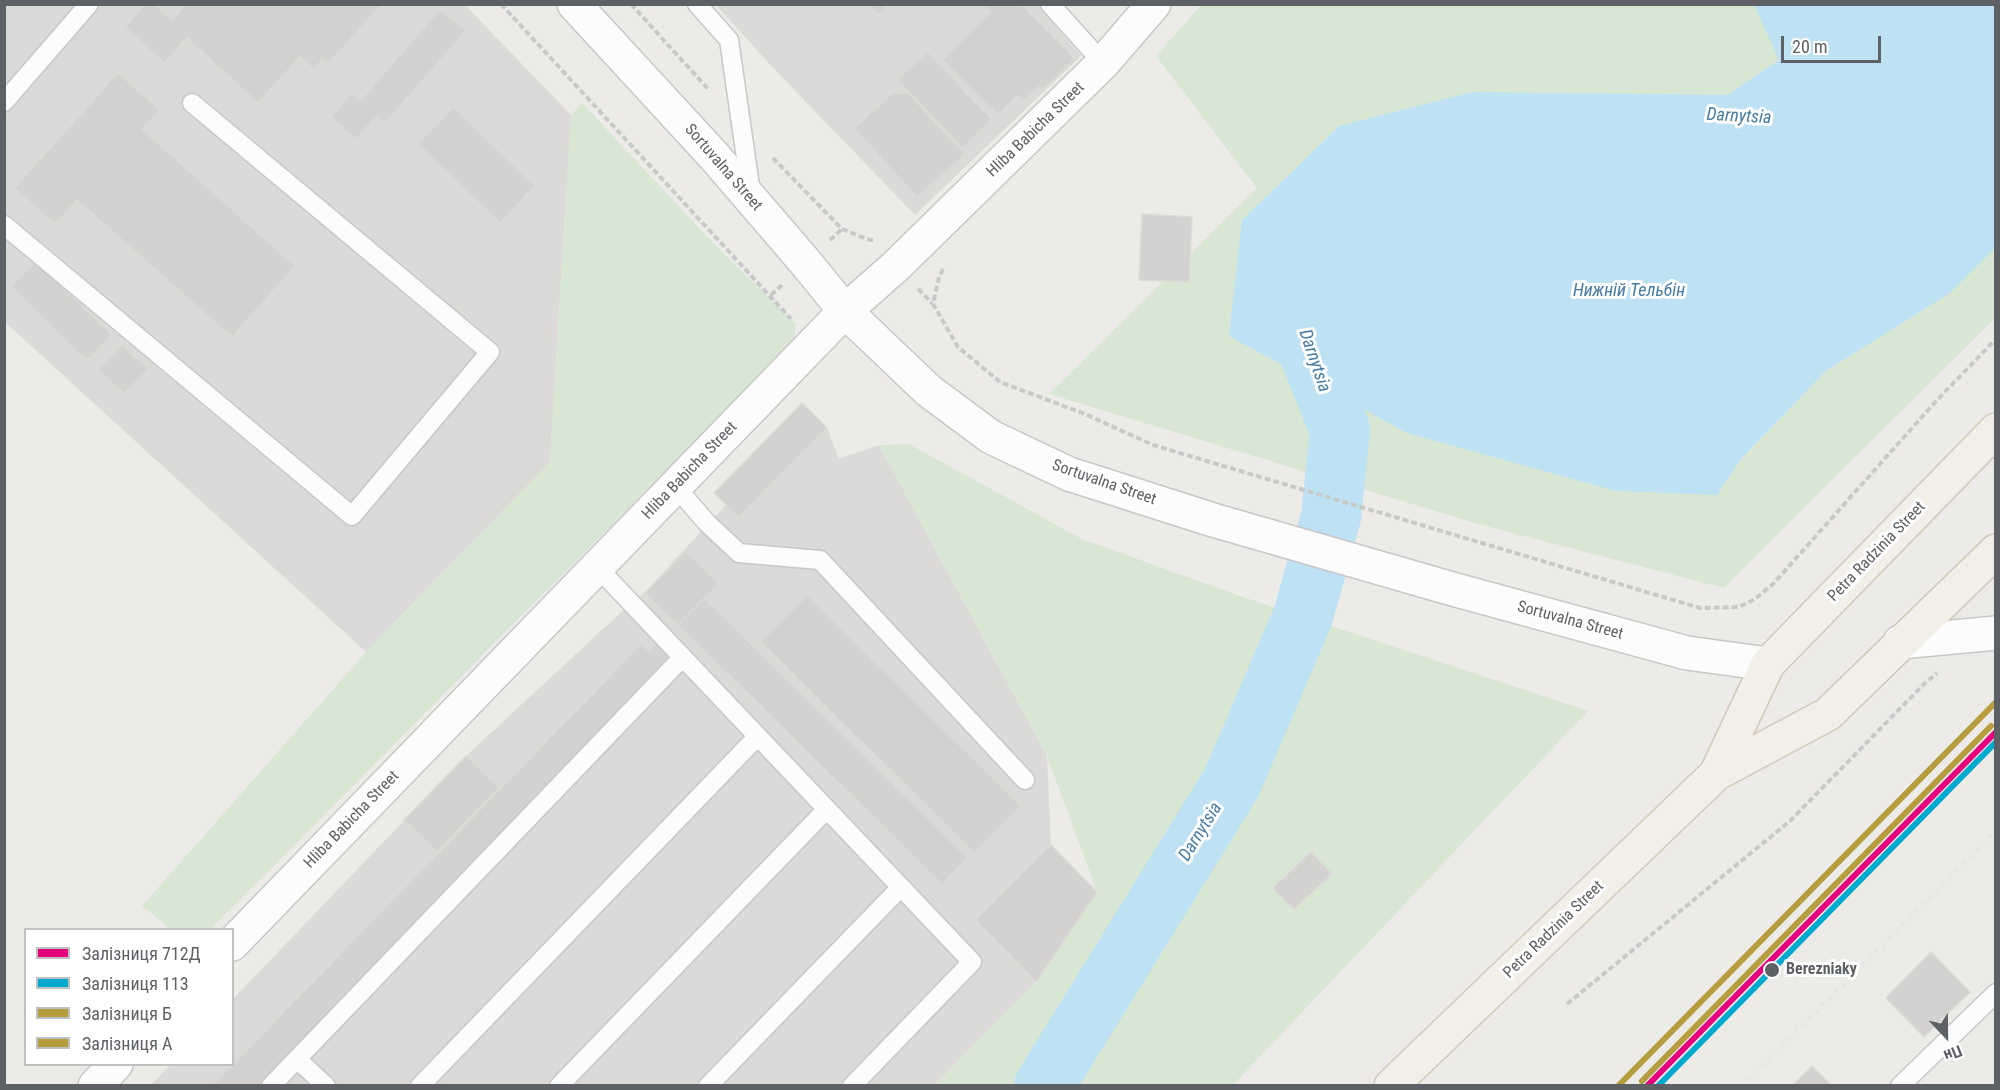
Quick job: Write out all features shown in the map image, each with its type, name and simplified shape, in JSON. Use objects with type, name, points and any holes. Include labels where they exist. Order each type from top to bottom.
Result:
[{"type":"main road","name":"Petra Radzinia Street","points":[[1716,774],[1768,664],[1995,430]]},
{"type":"main road","name":"Petra Radzinia Street","points":[[1391,1086],[1716,774],[1828,714],[1995,551]]},
{"type":"street","name":"Sortuvalna Street","points":[[574,4],[714,156],[806,262],[845,311],[929,391],[991,436],[1070,474],[1213,520],[1687,653],[1768,664]]},
{"type":"street","name":"Hliba Babicha Street","points":[[234,942],[845,311],[896,266],[1103,63],[1154,4]]},
{"type":"street","points":[[1900,642],[1995,633]]},
{"type":"street","points":[[95,1086],[115,1066]]},
{"type":"lane","points":[[4,102],[89,4]]},
{"type":"lane","points":[[697,4],[729,40],[752,201]]},
{"type":"lane","points":[[1050,4],[1103,63]]},
{"type":"lane","points":[[4,225],[352,516],[490,352],[192,103]]},
{"type":"lane","points":[[675,486],[707,523],[739,554],[820,560],[1025,780]]},
{"type":"lane","points":[[597,567],[972,962],[852,1086]]},
{"type":"lane","points":[[271,1086],[682,658]]},
{"type":"lane","points":[[420,1086],[757,737]]},
{"type":"lane","points":[[559,1086],[827,809]]},
{"type":"lane","points":[[708,1086],[901,887]]},
{"type":"lane","points":[[1900,1086],[1995,993]]},
{"type":"lane","points":[[297,1059],[326,1086]]},
{"type":"path","points":[[501,4],[771,295],[812,345]]},
{"type":"path","points":[[948,261],[939,277],[933,304],[958,347],[1000,382],[1085,414],[1153,445],[1700,608],[1739,607],[1755,599],[1773,584],[1938,399],[1995,339]]},
{"type":"path","points":[[1568,1004],[1790,821],[1923,685],[1942,669]]},
{"type":"shaded area","points":[[4,5],[465,5],[571,115],[550,462],[366,652],[5,322]]},
{"type":"shaded area","points":[[716,5],[1041,5],[1039,7],[1081,56],[915,215],[777,72]]},
{"type":"shaded area","points":[[802,403],[827,428],[839,459],[879,445],[1047,756],[1051,845],[1097,892],[1036,982],[935,1085],[150,1086],[169,1066],[234,1066],[234,998],[466,756],[645,592],[726,505],[714,493]]},
{"type":"green space","points":[[1201,5],[1761,5],[1995,116],[1995,318],[1724,588],[1478,524],[1049,394],[1257,188],[1156,56]],"holes":[[[1339,126],[1946,295],[1826,371],[1741,459],[1717,495],[1229,336],[1243,220]]]},
{"type":"green space","points":[[582,103],[715,245],[796,324],[793,345],[212,928],[170,928],[142,906],[366,652],[550,462],[571,115]]},
{"type":"green space","points":[[909,444],[1082,539],[1243,597],[1588,711],[1233,1085],[935,1085],[1036,982],[1097,892],[1047,756],[879,445]]},
{"type":"water","name":"Нижній Тельбін","points":[[1754,5],[1995,5],[1995,248],[1950,293],[1826,371],[1741,459],[1717,495],[1616,491],[1407,433],[1229,336],[1242,220],[1339,126],[1472,92],[1727,95],[1779,60]]},
{"type":"building","points":[[145,4],[155,4],[172,20],[186,4],[382,4],[328,64],[322,60],[314,69],[300,57],[258,103],[187,38],[164,63],[125,27]]},
{"type":"building","points":[[868,4],[889,4],[879,15]]},
{"type":"building","points":[[982,4],[1021,4],[1075,59],[1043,90],[1039,86],[1024,101],[1018,95],[998,115],[942,60],[990,12]]},
{"type":"building","points":[[440,9],[466,31],[385,123],[377,116],[356,139],[331,117],[352,93],[361,100]]},
{"type":"building","points":[[928,52],[992,120],[962,148],[897,79]]},
{"type":"building","points":[[118,73],[160,110],[142,129],[295,266],[232,337],[77,200],[55,224],[14,188]]},
{"type":"building","points":[[908,93],[965,154],[917,197],[854,128],[892,94]]},
{"type":"building","points":[[453,107],[535,186],[500,223],[418,144]]},
{"type":"building","points":[[1142,214],[1192,217],[1189,282],[1139,280]]},
{"type":"building","points":[[36,261],[112,335],[87,361],[11,286]]},
{"type":"building","points":[[122,345],[148,369],[124,394],[98,370]]},
{"type":"building","points":[[802,403],[827,428],[739,517],[714,493]]},
{"type":"building","points":[[686,551],[719,583],[678,625],[645,593]]},
{"type":"building","points":[[807,595],[1021,806],[974,853],[761,642]]},
{"type":"building","points":[[704,598],[968,858],[942,884],[678,625]]},
{"type":"building","points":[[658,641],[672,654],[654,673],[659,678],[262,1086],[212,1086],[234,1066],[234,1063],[641,644],[649,651]]},
{"type":"building","points":[[466,756],[499,787],[437,852],[404,820]]},
{"type":"building","points":[[1051,845],[1097,892],[1036,982],[975,920]]},
{"type":"building","points":[[1311,852],[1332,874],[1294,909],[1273,888]]},
{"type":"building","points":[[1931,952],[1970,992],[1924,1037],[1886,998]]},
{"type":"building","points":[[1812,1066],[1832,1086],[1792,1086]]},
{"type":"waterway","name":"Darnytsia","points":[[1044,1086],[1232,782],[1303,616],[1331,517],[1340,430],[1302,335],[1300,310]]},
{"type":"railway","points":[[1742,1086],[1996,831]]},
{"type":"rail line","name":"Б","points":[[1618,1086],[1996,702]]},
{"type":"rail line","name":"A","points":[[1642,1081],[1991,726]]},
{"type":"rail line","name":"712Д","points":[[1647,1086],[1996,732]]},
{"type":"rail line","name":"113","points":[[1658,1086],[1996,742]]},
{"type":"place","name":"Berezniaky","points":[[1772,970]]}]
